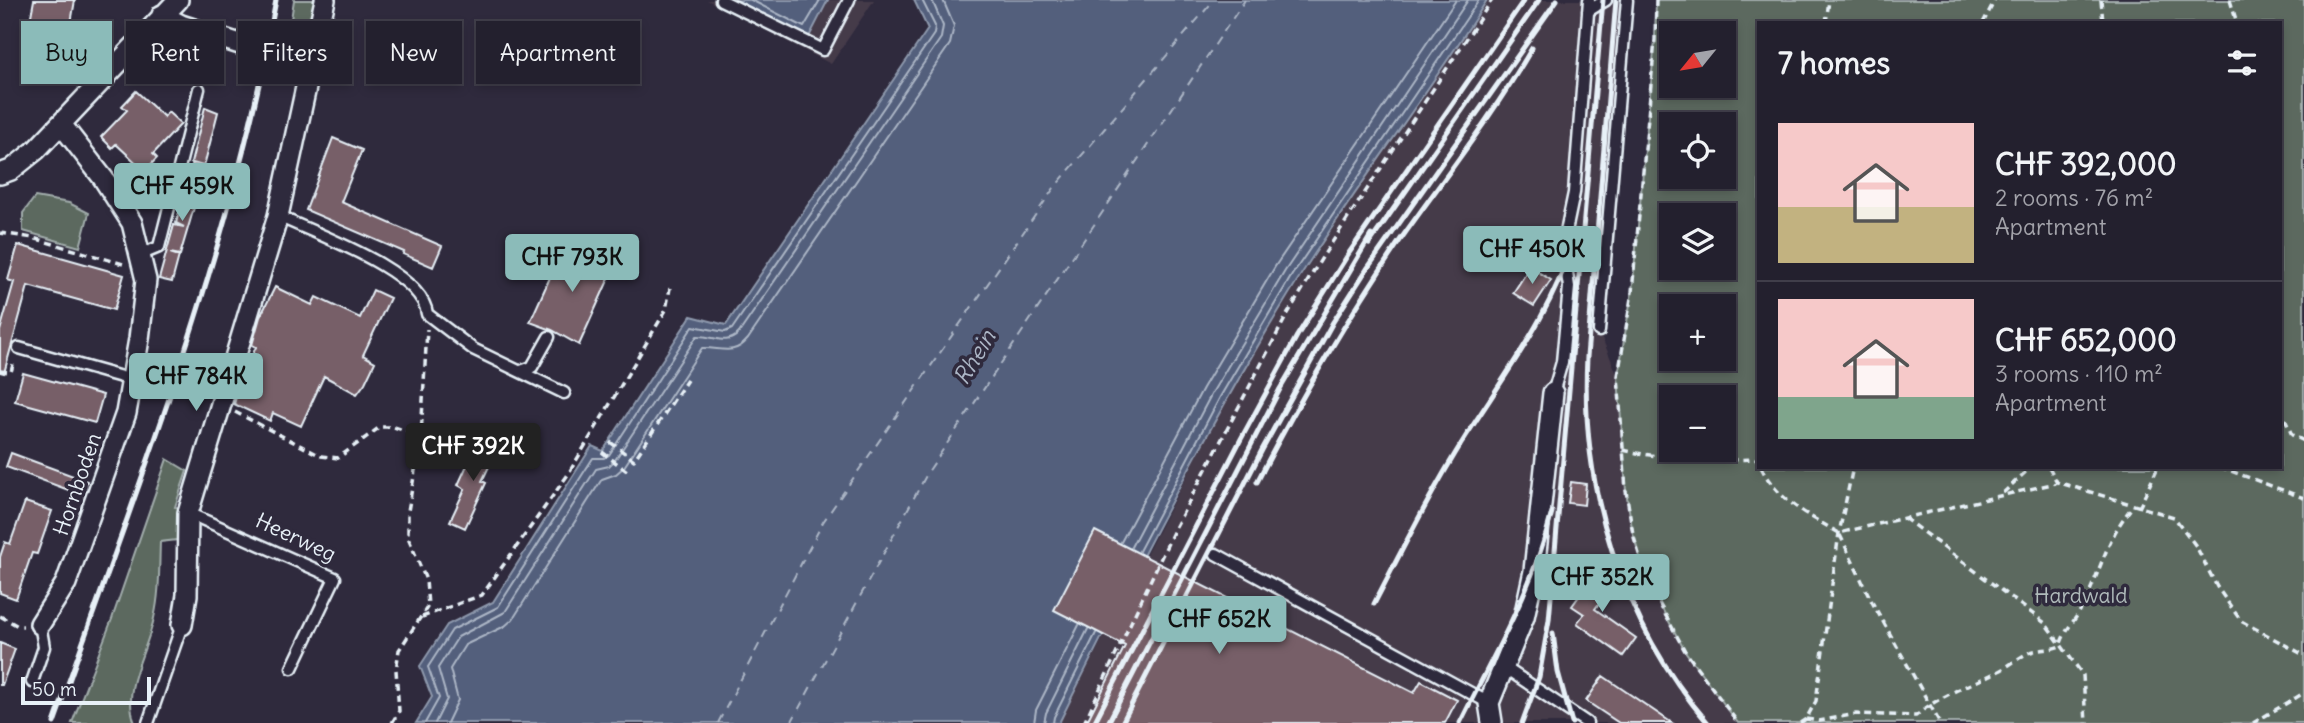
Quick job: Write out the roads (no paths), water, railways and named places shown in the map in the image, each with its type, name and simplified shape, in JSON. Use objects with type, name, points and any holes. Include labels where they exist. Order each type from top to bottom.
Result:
[{"type":"street","points":[[0,174],[11,170],[27,157],[61,124],[178,0]]},
{"type":"street","points":[[321,21],[325,0]]},
{"type":"street","points":[[162,16],[180,25],[238,44]]},
{"type":"street","points":[[182,625],[187,595],[188,513],[278,216],[307,84]]},
{"type":"street","name":"Hornboden","points":[[40,624],[66,583],[126,412],[146,280],[132,223],[103,177],[61,124]]},
{"type":"street","points":[[1510,723],[1490,716],[1504,667],[1524,617],[1534,571],[1553,393]]},
{"type":"lane","points":[[720,0],[823,50],[849,0]]},
{"type":"lane","points":[[1553,393],[1562,362],[1569,287],[1563,246],[1574,193],[1589,0]]},
{"type":"lane","points":[[1588,11],[1606,0]]},
{"type":"lane","points":[[1599,331],[1627,0]]},
{"type":"lane","points":[[141,260],[159,247],[199,89]]},
{"type":"lane","points":[[278,216],[388,267],[407,281],[426,306],[427,314],[473,349],[564,393]]},
{"type":"lane","points":[[521,371],[533,367],[549,337]]},
{"type":"lane","points":[[19,348],[132,380]]},
{"type":"lane","name":"Heerweg","points":[[188,513],[335,578],[292,668]]},
{"type":"lane","points":[[1216,554],[1490,716]]},
{"type":"lane","points":[[32,682],[44,647],[40,624]]},
{"type":"lane","points":[[148,723],[182,625]]},
{"type":"lane","points":[[1504,667],[1587,723]]},
{"type":"water","points":[[735,0],[828,0],[809,37]]},
{"type":"water","name":"Rhein","points":[[914,0],[1487,0],[1320,245],[1233,389],[1173,499],[1059,723],[416,723],[432,697],[420,666],[447,625],[493,602],[592,446],[603,451],[691,316],[726,325],[928,29]]},
{"type":"railway","points":[[54,723],[150,455],[209,275],[235,185],[276,0]]},
{"type":"railway","points":[[1094,723],[1297,336],[1349,253],[1524,0]]},
{"type":"railway","points":[[1369,244],[1539,0]]},
{"type":"railway","points":[[1122,723],[1262,450],[1333,322],[1367,269],[1557,0]]},
{"type":"railway","points":[[1522,723],[1539,677],[1549,620],[1603,0]]},
{"type":"railway","points":[[1616,0],[1587,357],[1591,455],[1599,504],[1612,551],[1630,597],[1651,642],[1708,723]]},
{"type":"railway","points":[[1257,482],[1308,388],[1364,296],[1403,236],[1486,120],[1532,48]]},
{"type":"railway","points":[[1374,604],[1441,477],[1529,338],[1556,286],[1576,231]]},
{"type":"railway","points":[[1108,723],[1280,389],[1371,235]]},
{"type":"railway","points":[[1460,723],[1524,594],[1552,512]]},
{"type":"railway","points":[[1553,633],[1558,672],[1572,723]]},
{"type":"park label","name":"Hardwald","points":[[2081,595]]}]
